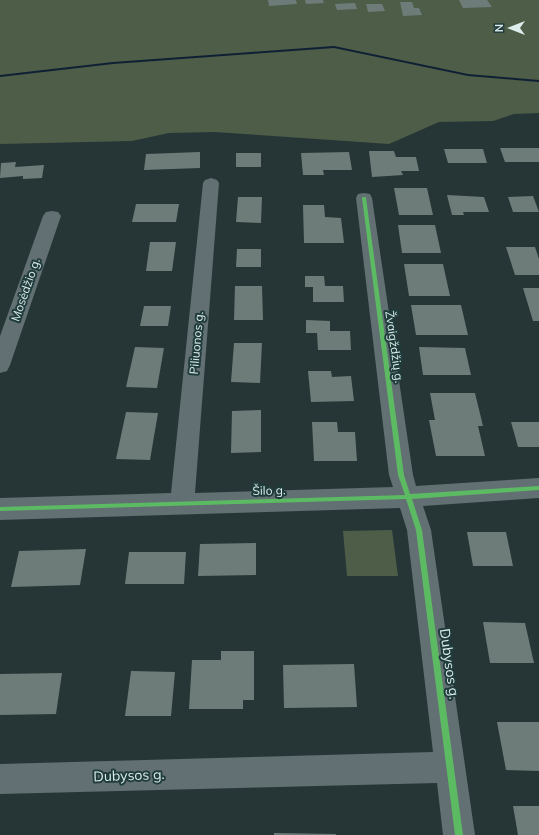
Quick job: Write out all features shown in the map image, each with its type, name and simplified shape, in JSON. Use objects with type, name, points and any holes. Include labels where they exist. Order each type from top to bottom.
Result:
[{"type":"street","name":"Piliuonos g.","points":[[182,503],[211,183]]},
{"type":"street","name":"Žvaigždžių g.","points":[[364,198],[401,475],[408,497]]},
{"type":"street","name":"Mosėdžio g.","points":[[0,365],[52,216]]},
{"type":"street","name":"Šilo g.","points":[[0,509],[408,497],[539,488]]},
{"type":"street","name":"Dubysos g.","points":[[408,497],[419,530],[459,835]]},
{"type":"street","name":"Dubysos g.","points":[[0,779],[451,767]]},
{"type":"green space","points":[[0,0],[539,0],[539,113],[514,114],[493,121],[439,122],[389,144],[215,132],[169,133],[132,141],[0,144]]},
{"type":"green space","points":[[392,530],[398,576],[347,576],[343,531]]},
{"type":"building","points":[[268,0],[296,0],[297,4],[269,6]]},
{"type":"building","points":[[305,0],[323,0],[324,3],[306,4]]},
{"type":"building","points":[[459,0],[487,0],[492,7],[463,8]]},
{"type":"building","points":[[400,2],[412,2],[414,8],[419,8],[422,15],[403,16]]},
{"type":"building","points":[[355,3],[357,9],[337,10],[335,4]]},
{"type":"building","points":[[366,4],[382,4],[385,11],[368,12]]},
{"type":"building","points":[[500,148],[539,148],[539,162],[505,162]]},
{"type":"building","points":[[444,149],[483,149],[487,163],[448,163]]},
{"type":"building","points":[[369,151],[394,151],[396,157],[416,157],[419,171],[401,171],[403,175],[372,177]]},
{"type":"building","points":[[200,152],[200,168],[144,170],[146,154]]},
{"type":"building","points":[[349,152],[352,170],[323,170],[324,175],[303,175],[301,153]]},
{"type":"building","points":[[236,153],[261,153],[261,167],[236,167]]},
{"type":"building","points":[[16,162],[15,167],[44,165],[42,178],[23,179],[23,176],[0,178],[1,163]]},
{"type":"building","points":[[394,188],[427,188],[433,215],[399,215]]},
{"type":"building","points":[[447,195],[484,197],[489,212],[463,212],[464,215],[452,215]]},
{"type":"building","points":[[533,196],[539,212],[513,212],[508,197]]},
{"type":"building","points":[[238,197],[262,197],[261,223],[236,222]]},
{"type":"building","points":[[136,204],[179,204],[176,222],[132,222]]},
{"type":"building","points":[[303,205],[324,205],[325,217],[341,218],[344,243],[304,243]]},
{"type":"building","points":[[398,225],[435,225],[441,253],[402,253]]},
{"type":"building","points":[[150,242],[176,242],[172,271],[146,271]]},
{"type":"building","points":[[506,247],[535,247],[539,259],[539,275],[515,275]]},
{"type":"building","points":[[237,249],[261,249],[261,267],[236,267]]},
{"type":"building","points":[[404,264],[443,264],[450,296],[409,296]]},
{"type":"building","points":[[305,276],[324,276],[325,286],[343,286],[344,302],[313,302],[313,287],[305,287]]},
{"type":"building","points":[[235,286],[262,286],[263,320],[234,320]]},
{"type":"building","points":[[523,288],[539,288],[539,321],[533,321]]},
{"type":"building","points":[[411,305],[461,305],[468,335],[416,335]]},
{"type":"building","points":[[144,306],[171,306],[168,326],[140,326]]},
{"type":"building","points":[[306,320],[330,321],[330,331],[350,331],[351,350],[318,350],[317,333],[306,333]]},
{"type":"building","points":[[234,343],[262,343],[260,383],[231,382]]},
{"type":"building","points":[[135,347],[164,348],[157,388],[126,387]]},
{"type":"building","points":[[419,347],[465,348],[471,375],[423,375]]},
{"type":"building","points":[[308,371],[331,371],[332,377],[351,376],[354,401],[311,402]]},
{"type":"building","points":[[430,393],[475,393],[483,426],[478,426],[485,456],[436,456],[429,420],[435,420]]},
{"type":"building","points":[[261,410],[261,452],[231,453],[232,411]]},
{"type":"building","points":[[126,412],[158,413],[150,460],[116,459]]},
{"type":"building","points":[[312,422],[337,422],[338,432],[355,432],[357,461],[314,461]]},
{"type":"building","points":[[511,422],[539,422],[539,447],[518,447]]},
{"type":"building","points":[[467,532],[506,532],[513,566],[473,566]]},
{"type":"building","points":[[256,543],[256,575],[198,576],[200,544]]},
{"type":"building","points":[[86,549],[80,585],[11,587],[19,551]]},
{"type":"building","points":[[129,552],[186,552],[184,584],[125,584]]},
{"type":"building","points":[[483,622],[525,623],[534,663],[490,663]]},
{"type":"building","points":[[221,651],[254,651],[254,700],[243,700],[243,709],[189,709],[192,660],[221,660]]},
{"type":"building","points":[[354,664],[357,707],[284,708],[283,665]]},
{"type":"building","points":[[131,671],[175,672],[171,716],[125,716]]},
{"type":"building","points":[[62,673],[56,714],[0,715],[0,674]]},
{"type":"building","points":[[497,722],[539,722],[539,771],[506,770]]},
{"type":"building","points":[[513,806],[539,806],[539,835],[518,835]]},
{"type":"building","points":[[274,833],[336,834],[336,835],[274,835]]},
{"type":"waterway","points":[[0,76],[113,63],[334,47],[468,75],[539,81]]},
{"type":"cycle path","points":[[364,198],[401,475],[419,530],[459,835]]},
{"type":"cycle path","points":[[0,509],[408,497],[539,488]]}]
